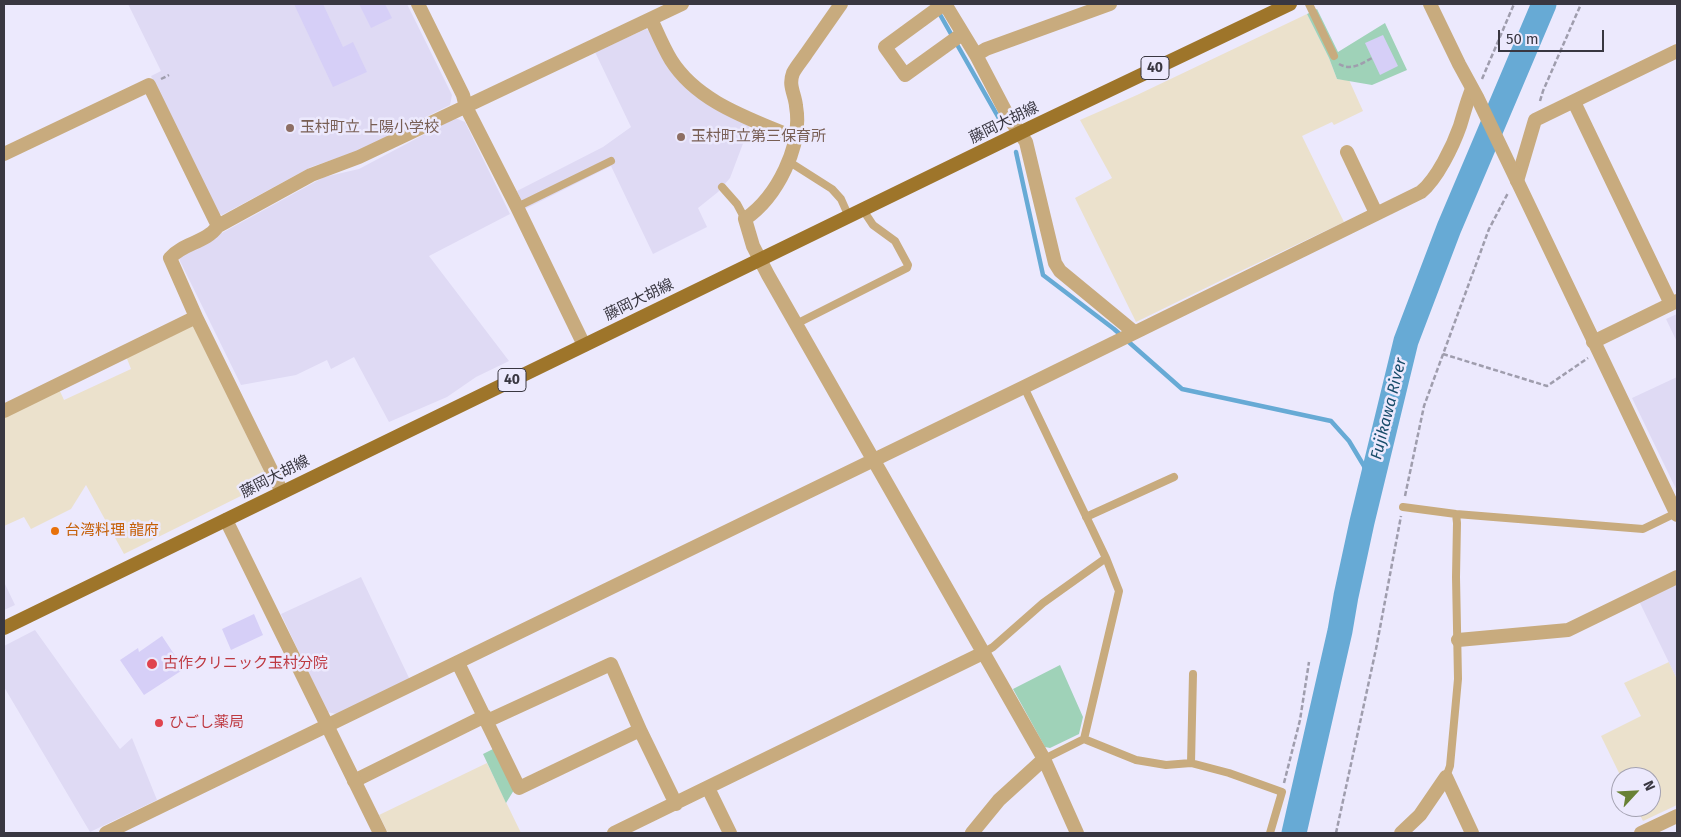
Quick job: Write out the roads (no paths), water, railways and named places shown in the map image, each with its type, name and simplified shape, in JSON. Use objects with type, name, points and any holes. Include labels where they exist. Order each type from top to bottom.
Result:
[{"type":"main road","name":"藤岡大胡線","points":[[4,628],[1020,133],[1290,4]]},
{"type":"street","points":[[418,4],[584,345]]},
{"type":"street","points":[[282,492],[196,317],[170,258],[175,252],[212,235],[218,226],[311,175],[359,157],[682,4]]},
{"type":"street","points":[[840,4],[793,73],[790,88],[796,106],[795,138],[788,161],[777,185],[759,207],[744,220],[760,260],[1044,758],[1077,833]]},
{"type":"street","points":[[976,55],[1110,4]]},
{"type":"street","points":[[1430,4],[1475,93],[1677,514]]},
{"type":"street","points":[[956,37],[905,75],[885,47],[941,7],[956,37],[976,55],[1009,118],[1029,148],[1055,263],[1060,271],[1126,336]]},
{"type":"street","points":[[651,19],[671,60],[698,89],[726,108],[795,138]]},
{"type":"street","points":[[1514,176],[1535,120],[1677,51]]},
{"type":"street","points":[[4,154],[149,85],[218,226]]},
{"type":"street","points":[[106,833],[1421,192],[1429,183],[1450,149],[1459,128],[1467,100],[1475,93]]},
{"type":"street","points":[[1574,102],[1674,303],[1596,346]]},
{"type":"street","points":[[1347,152],[1376,213]]},
{"type":"street","points":[[4,411],[196,317]]},
{"type":"street","points":[[226,520],[380,833]]},
{"type":"street","points":[[1458,640],[1568,630],[1677,576]]},
{"type":"street","points":[[614,833],[984,653]]},
{"type":"street","points":[[458,663],[519,788],[640,730]]},
{"type":"street","points":[[354,781],[486,719],[611,664],[676,804]]},
{"type":"street","points":[[972,833],[999,800],[1044,758]]},
{"type":"street","points":[[1401,833],[1420,815],[1446,777]]},
{"type":"street","points":[[1446,777],[1472,833]]},
{"type":"street","points":[[708,788],[730,833]]},
{"type":"street","points":[[1641,833],[1677,816]]},
{"type":"lane","points":[[1309,4],[1334,56]]},
{"type":"lane","points":[[517,207],[611,161]]},
{"type":"lane","points":[[788,161],[832,188],[849,216]]},
{"type":"lane","points":[[722,187],[737,204],[744,220]]},
{"type":"lane","points":[[796,324],[907,268],[908,265],[895,242],[873,225],[863,210]]},
{"type":"lane","points":[[1024,387],[1106,558],[1119,591],[1084,739]]},
{"type":"lane","points":[[1086,517],[1174,477]]},
{"type":"lane","points":[[1403,507],[1456,514],[1644,529],[1677,514]]},
{"type":"lane","points":[[1446,777],[1450,766],[1456,698],[1458,640],[1456,514]]},
{"type":"lane","points":[[984,653],[1043,603],[1106,558]]},
{"type":"lane","points":[[1191,762],[1193,674]]},
{"type":"lane","points":[[1044,758],[1084,739],[1136,760],[1166,765],[1191,762],[1229,773],[1282,792],[1270,833]]},
{"type":"waterway","name":"Fujikawa River","points":[[1294,833],[1340,631],[1362,522],[1406,341],[1449,228],[1544,4]]},
{"type":"waterway","points":[[938,11],[1001,122]]},
{"type":"waterway","points":[[1016,152],[1043,275],[1114,329],[1182,389],[1331,421],[1349,441],[1364,466],[1370,490]]},
{"type":"place","name":"玉村町立 上陽小学校","points":[[290,128]]},
{"type":"place","name":"玉村町立第三保育所","points":[[681,137]]},
{"type":"place","name":"台湾料理 龍府","points":[[55,531]]},
{"type":"place","name":"古作クリニック玉村分院","points":[[152,664]]},
{"type":"place","name":"ひごし薬局","points":[[159,723]]}]
